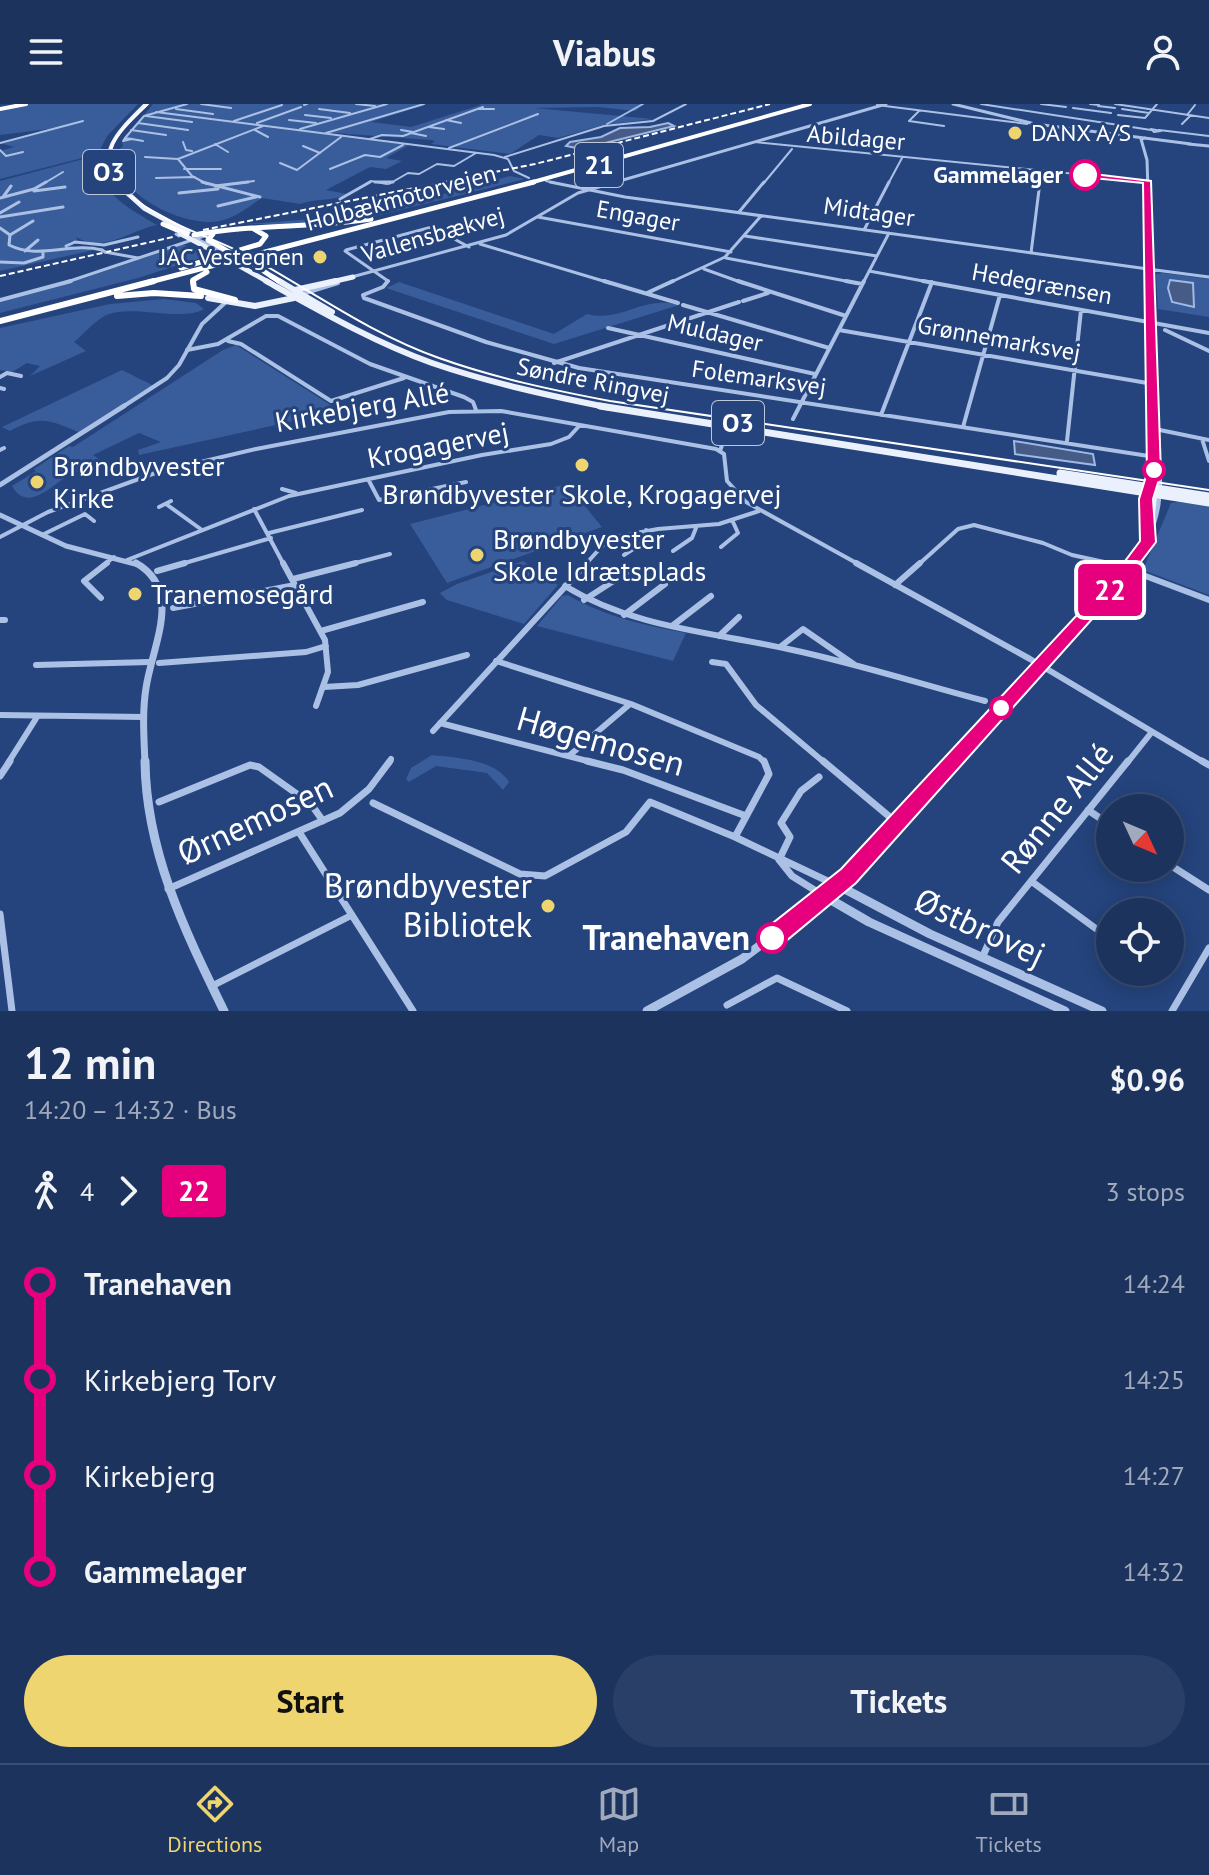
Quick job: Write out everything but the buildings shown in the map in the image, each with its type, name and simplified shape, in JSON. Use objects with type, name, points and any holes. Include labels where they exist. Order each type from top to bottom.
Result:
[{"type":"highway","points":[[0,107],[10,104]]},
{"type":"highway","points":[[0,107],[24,104]]},
{"type":"highway","name":"Holbækmotorvejen","points":[[0,320],[139,280],[738,123],[797,104]]},
{"type":"highway","name":"Holbækmotorvejen","points":[[0,320],[387,221],[810,104]]},
{"type":"highway","points":[[760,120],[818,104]]},
{"type":"highway","points":[[163,224],[188,236],[227,228],[344,224],[417,209]]},
{"type":"highway","points":[[231,302],[199,291],[191,284],[201,274],[219,268],[387,221]]},
{"type":"highway","points":[[139,280],[248,249],[266,238],[264,233],[249,229],[210,234],[208,240],[224,252],[248,262],[277,280]]},
{"type":"highway","points":[[0,320],[118,296],[174,293],[208,298]]},
{"type":"main road","name":"Søndre Ringvej","points":[[101,163],[107,141],[144,104]]},
{"type":"main road","name":"Søndre Ringvej","points":[[144,104],[112,141],[107,156],[108,170],[127,196],[188,236],[224,252],[238,265],[264,279],[389,341],[437,360],[559,394],[1155,490]]},
{"type":"main road","name":"O3","points":[[102,170],[110,184],[129,204],[163,224]]},
{"type":"main road","points":[[208,298],[262,306],[353,277]]},
{"type":"main road","name":"Søndre Ringvej","points":[[277,280],[297,295],[407,353],[526,390],[638,412],[1067,479],[1209,497]]},
{"type":"main road","points":[[1149,538],[1155,490]]},
{"type":"street","points":[[143,141],[125,138],[144,116],[187,104]]},
{"type":"street","points":[[201,104],[231,108]]},
{"type":"street","points":[[356,104],[378,107]]},
{"type":"street","points":[[296,130],[387,104]]},
{"type":"street","points":[[406,104],[417,106]]},
{"type":"street","points":[[324,134],[424,104]]},
{"type":"street","points":[[504,158],[607,125],[654,120],[686,104]]},
{"type":"street","name":"Vallensbækvej","points":[[297,295],[480,244],[520,229],[561,200],[585,190],[886,104]]},
{"type":"street","points":[[955,104],[1069,129],[1209,146]]},
{"type":"street","points":[[981,104],[1069,115],[1152,131]]},
{"type":"street","points":[[1041,104],[1066,107]]},
{"type":"street","points":[[1090,104],[1120,104],[1150,111]]},
{"type":"street","points":[[1118,115],[1145,118],[1157,104]]},
{"type":"street","points":[[233,122],[282,105]]},
{"type":"street","points":[[253,124],[304,105]]},
{"type":"street","points":[[880,105],[1027,124]]},
{"type":"street","points":[[1093,111],[1099,105]]},
{"type":"street","points":[[1182,124],[1195,105]]},
{"type":"street","points":[[368,139],[413,133],[483,107]]},
{"type":"street","points":[[171,108],[213,114]]},
{"type":"street","points":[[1073,108],[1111,113]]},
{"type":"street","points":[[319,109],[354,113]]},
{"type":"street","points":[[387,109],[399,112]]},
{"type":"street","points":[[478,109],[494,109]]},
{"type":"street","points":[[1122,109],[1209,118]]},
{"type":"street","points":[[1203,117],[1209,110]]},
{"type":"street","points":[[919,111],[909,121],[944,126]]},
{"type":"street","points":[[1033,116],[1039,111]]},
{"type":"street","points":[[156,112],[476,153],[504,158],[511,162],[515,172],[529,178]]},
{"type":"street","points":[[462,114],[476,117]]},
{"type":"street","points":[[447,150],[470,136],[501,132],[538,114]]},
{"type":"street","points":[[305,115],[336,118]]},
{"type":"street","points":[[368,115],[379,117]]},
{"type":"street","points":[[144,116],[192,122]]},
{"type":"street","points":[[1057,121],[1062,116]]},
{"type":"street","points":[[289,120],[318,124]]},
{"type":"street","points":[[349,120],[360,123]]},
{"type":"street","points":[[446,120],[461,123]]},
{"type":"street","points":[[1087,125],[1092,120]]},
{"type":"street","points":[[0,143],[83,121]]},
{"type":"street","points":[[138,123],[188,130]]},
{"type":"street","points":[[145,157],[178,159],[192,151],[264,126]]},
{"type":"street","points":[[329,126],[340,129]]},
{"type":"street","points":[[351,126],[365,129]]},
{"type":"street","points":[[429,127],[444,129]]},
{"type":"street","points":[[254,129],[268,137]]},
{"type":"street","points":[[131,130],[166,135]]},
{"type":"street","points":[[401,130],[426,136]]},
{"type":"street","points":[[1155,490],[1157,457],[1144,138],[1146,133],[1159,130],[1209,136]]},
{"type":"street","points":[[280,163],[296,171],[342,136]]},
{"type":"street","points":[[183,142],[186,150],[192,151]]},
{"type":"street","name":"Abildager","points":[[754,142],[1147,181]]},
{"type":"street","points":[[214,144],[228,152]]},
{"type":"street","points":[[330,169],[365,155],[380,157],[404,144]]},
{"type":"street","points":[[303,146],[320,153]]},
{"type":"street","points":[[739,213],[793,148]]},
{"type":"street","points":[[0,150],[6,156],[23,152]]},
{"type":"street","points":[[340,199],[371,181],[389,184],[408,173],[419,174],[437,164],[454,166],[476,153]]},
{"type":"street","points":[[864,230],[902,158]]},
{"type":"street","points":[[178,159],[184,169],[195,177],[214,186],[258,197],[218,206]]},
{"type":"street","points":[[184,169],[221,169]]},
{"type":"street","points":[[1031,253],[1041,171]]},
{"type":"street","points":[[28,191],[63,172]]},
{"type":"street","points":[[156,178],[195,177]]},
{"type":"street","points":[[214,186],[254,181]]},
{"type":"street","name":"Midtager","points":[[546,181],[585,190],[739,213],[1148,269]]},
{"type":"street","points":[[1,197],[11,186]]},
{"type":"street","points":[[1,197],[65,187]]},
{"type":"street","points":[[179,193],[221,188]]},
{"type":"street","points":[[0,215],[19,202]]},
{"type":"street","points":[[0,215],[63,207]]},
{"type":"street","points":[[646,294],[725,257],[761,216]]},
{"type":"street","name":"Engager","points":[[538,217],[731,252]]},
{"type":"street","points":[[10,235],[33,221]]},
{"type":"street","points":[[375,271],[345,251],[432,227],[469,247]]},
{"type":"street","points":[[0,228],[10,235]]},
{"type":"street","points":[[793,419],[889,233]]},
{"type":"street","points":[[0,300],[138,258],[188,236],[210,234]]},
{"type":"street","points":[[9,245],[10,235]]},
{"type":"street","points":[[745,236],[877,256]]},
{"type":"street","points":[[66,247],[72,243],[104,245],[138,237]]},
{"type":"street","points":[[24,251],[38,240]]},
{"type":"street","points":[[480,244],[829,348]]},
{"type":"street","points":[[3,245],[43,252],[66,247],[88,247],[138,258]]},
{"type":"street","points":[[0,262],[28,263],[41,258],[43,252]]},
{"type":"street","points":[[725,257],[862,284]]},
{"type":"street","points":[[704,269],[846,316]]},
{"type":"street","points":[[1148,269],[1209,277]]},
{"type":"street","name":"Folemarksvej","points":[[375,271],[387,283],[363,297],[460,336],[554,363],[1157,457]]},
{"type":"street","name":"Hedegrænsen","points":[[869,271],[1209,333]]},
{"type":"street","points":[[881,415],[932,282]]},
{"type":"street","points":[[554,363],[771,292]]},
{"type":"street","points":[[963,427],[1000,295]]},
{"type":"street","points":[[2,482],[151,390],[174,371],[202,324],[215,311],[231,302]]},
{"type":"street","points":[[1067,441],[1081,310]]},
{"type":"street","points":[[187,350],[228,341],[266,316],[278,316],[347,353],[405,378],[464,397],[473,402],[476,410]]},
{"type":"street","name":"Muldager","points":[[608,328],[815,374]]},
{"type":"street","name":"Grønnemarksvej","points":[[839,330],[1153,384]]},
{"type":"street","points":[[1165,330],[1209,351]]},
{"type":"street","points":[[228,341],[241,344],[331,401],[405,378]]},
{"type":"street","points":[[0,377],[7,373],[21,376]]},
{"type":"street","name":"Kirkebjerg Allé","points":[[0,537],[21,524],[117,485],[201,461],[441,414],[501,411],[720,451]]},
{"type":"street","name":"Krogagervej","points":[[127,560],[297,494],[551,444],[569,437],[580,425]]},
{"type":"street","points":[[1155,429],[1209,440]]},
{"type":"street","points":[[727,430],[720,451],[725,456],[727,481],[738,496],[1041,666],[1209,765]]},
{"type":"street","points":[[1201,438],[1209,461]]},
{"type":"street","points":[[1155,490],[1157,457]]},
{"type":"street","points":[[368,479],[379,500],[466,482]]},
{"type":"street","points":[[1155,490],[1173,487],[1209,497]]},
{"type":"street","points":[[282,489],[297,494]]},
{"type":"street","points":[[165,504],[202,530]]},
{"type":"street","points":[[254,509],[321,631],[326,646],[329,659],[324,687],[316,706]]},
{"type":"street","points":[[157,571],[362,510]]},
{"type":"street","points":[[433,731],[603,545],[646,530],[696,528],[733,522],[760,510]]},
{"type":"street","points":[[42,535],[85,514],[94,521]]},
{"type":"street","points":[[0,515],[77,549],[127,560],[150,574],[162,597],[144,714],[146,808],[168,889],[224,1011]]},
{"type":"street","points":[[721,547],[738,533],[733,522]]},
{"type":"street","points":[[895,585],[958,529],[970,525],[1128,569],[1209,600]]},
{"type":"street","points":[[673,551],[692,538],[696,528]]},
{"type":"street","points":[[624,555],[644,542],[646,530]]},
{"type":"street","points":[[647,1011],[742,959],[839,886],[1128,569],[1149,538]]},
{"type":"street","points":[[173,608],[273,591],[390,554]]},
{"type":"street","points":[[101,598],[84,581],[115,556]]},
{"type":"street","points":[[584,600],[626,573]]},
{"type":"street","points":[[624,615],[665,584]]},
{"type":"street","points":[[565,586],[584,600],[624,615],[780,647],[985,701]]},
{"type":"street","points":[[672,626],[711,596]]},
{"type":"street","points":[[321,631],[423,602]]},
{"type":"street","points":[[719,636],[739,617]]},
{"type":"street","points":[[780,647],[803,629],[855,666]]},
{"type":"street","points":[[159,663],[306,652],[326,646]]},
{"type":"street","points":[[324,687],[358,685],[466,654]]},
{"type":"street","points":[[496,661],[631,704],[765,762],[769,774],[735,837]]},
{"type":"street","points":[[36,665],[150,662]]},
{"type":"street","points":[[712,662],[726,664],[756,705],[897,823]]},
{"type":"street","points":[[570,755],[631,704]]},
{"type":"street","points":[[0,715],[144,714]]},
{"type":"street","points":[[0,776],[38,716]]},
{"type":"street","name":"Høgemosen","points":[[440,723],[570,755],[655,781],[746,816]]},
{"type":"street","name":"Rønne Allé","points":[[982,958],[992,930],[1151,733]]},
{"type":"street","name":"Ørnemosen","points":[[168,889],[323,821],[364,795],[379,779],[391,759]]},
{"type":"street","points":[[159,802],[250,765],[259,767],[311,804],[323,821]]},
{"type":"street","points":[[779,860],[790,837],[781,823],[801,791],[819,777]]},
{"type":"street","points":[[373,803],[520,874],[535,878],[545,876],[626,832],[650,802],[735,837],[839,886]]},
{"type":"street","points":[[1088,810],[1096,815]]},
{"type":"street","points":[[299,832],[413,1011]]},
{"type":"street","points":[[779,860],[792,876],[826,897]]},
{"type":"street","points":[[1184,874],[1209,890]]},
{"type":"street","points":[[1031,881],[1096,929]]},
{"type":"street","name":"Østbrovej","points":[[839,886],[912,926],[1102,1011]]},
{"type":"street","name":"Østbrovej","points":[[826,897],[869,922],[1065,1011]]},
{"type":"street","points":[[0,914],[12,1011]]},
{"type":"street","points":[[212,986],[352,915]]},
{"type":"street","points":[[1172,1011],[1209,948]]},
{"type":"street","points":[[727,1005],[777,978],[847,1011]]},
{"type":"shaded area","points":[[29,104],[138,104],[107,136],[98,154],[0,179],[0,151],[14,147],[0,143],[56,128],[0,135],[0,110]]},
{"type":"shaded area","points":[[153,104],[427,104],[371,122],[411,127],[479,104],[644,104],[635,111],[598,107],[534,108],[653,119],[603,125],[558,138],[539,135],[510,154],[431,144],[435,141],[431,140],[307,131],[409,145],[386,158],[402,161],[386,169],[370,167],[326,190],[347,194],[342,196],[300,204],[262,198],[232,217],[212,222],[181,217],[150,203],[125,180],[118,166],[117,151],[123,146],[122,142]]},
{"type":"shaded area","points":[[668,123],[674,126],[581,149],[566,146],[570,142],[601,137],[620,128]]},
{"type":"shaded area","points":[[97,158],[103,181],[117,199],[157,225],[107,242],[86,242],[76,237],[77,240],[69,242],[71,246],[94,250],[0,271],[0,181]]},
{"type":"shaded area","points":[[510,176],[525,179],[368,218],[310,225],[247,224],[366,215]]},
{"type":"shaded area","points":[[182,244],[210,255],[138,278],[0,313],[0,301],[88,277]]},
{"type":"shaded area","points":[[1156,274],[1209,279],[1209,317],[1158,309]]},
{"type":"shaded area","points":[[1170,280],[1193,283],[1194,307],[1172,302],[1168,288]]},
{"type":"shaded area","points":[[399,282],[554,334],[587,314],[611,315],[654,303],[679,305],[554,344],[386,288]]},
{"type":"shaded area","points":[[164,299],[196,303],[204,309],[184,314],[133,311],[109,314],[74,342],[86,351],[30,376],[40,366],[27,363],[12,372],[0,370],[0,328],[110,304]]},
{"type":"shaded area","points":[[236,345],[340,411],[139,455],[138,450],[161,442],[139,433],[93,455],[102,461],[72,474],[41,494],[26,497],[12,486],[69,446],[73,447],[223,350]]},
{"type":"shaded area","points":[[122,370],[154,386],[81,433],[46,421],[30,422],[10,431],[2,427]]},
{"type":"shaded area","points":[[1014,441],[1093,454],[1095,465],[1015,454]]},
{"type":"shaded area","name":"Brøndbyvester Skole Idrætsplads","points":[[567,484],[602,527],[447,583],[410,524]]},
{"type":"shaded area","points":[[1171,503],[1209,506],[1209,595],[1143,570]]},
{"type":"shaded area","points":[[523,561],[558,585],[524,624],[447,600],[440,593],[457,584]]},
{"type":"shaded area","points":[[568,595],[611,615],[686,633],[673,661],[537,626],[562,596]]},
{"type":"shaded area","points":[[432,755],[485,764],[503,774],[509,782],[503,790],[487,773],[436,766],[409,782],[406,779],[411,768]]},
{"type":"waterway","points":[[607,124],[643,104]]},
{"type":"tram line","points":[[148,104],[120,132],[111,150],[109,159],[113,175],[128,194],[183,227],[252,258],[367,325],[439,358],[524,383],[610,401],[1209,490]]},
{"type":"railway","points":[[203,230],[535,164],[770,104]]},
{"type":"railway","points":[[0,276],[173,237]]},
{"type":"bus line","name":"22","points":[[772,938],[849,876],[1122,576],[1148,542],[1146,499],[1154,473],[1155,429],[1147,181],[1085,175]]},
{"type":"place","name":"DANX A/S","points":[[1015,133]]},
{"type":"place","name":"Gammelager","points":[[1085,175]]},
{"type":"place","name":"JAC Vestegnen","points":[[320,257]]},
{"type":"place","name":"Brøndbyvester Skole, Krogagervej","points":[[582,465]]},
{"type":"place","name":"Brøndbyvester Kirke","points":[[37,482]]},
{"type":"place","name":"Brøndbyvester Skole Idrætsplads","points":[[477,555]]},
{"type":"place","name":"Tranemosegård","points":[[135,594]]},
{"type":"place","name":"Brøndbyvester Bibliotek","points":[[548,906]]},
{"type":"place","name":"Tranehaven","points":[[772,938]]}]
